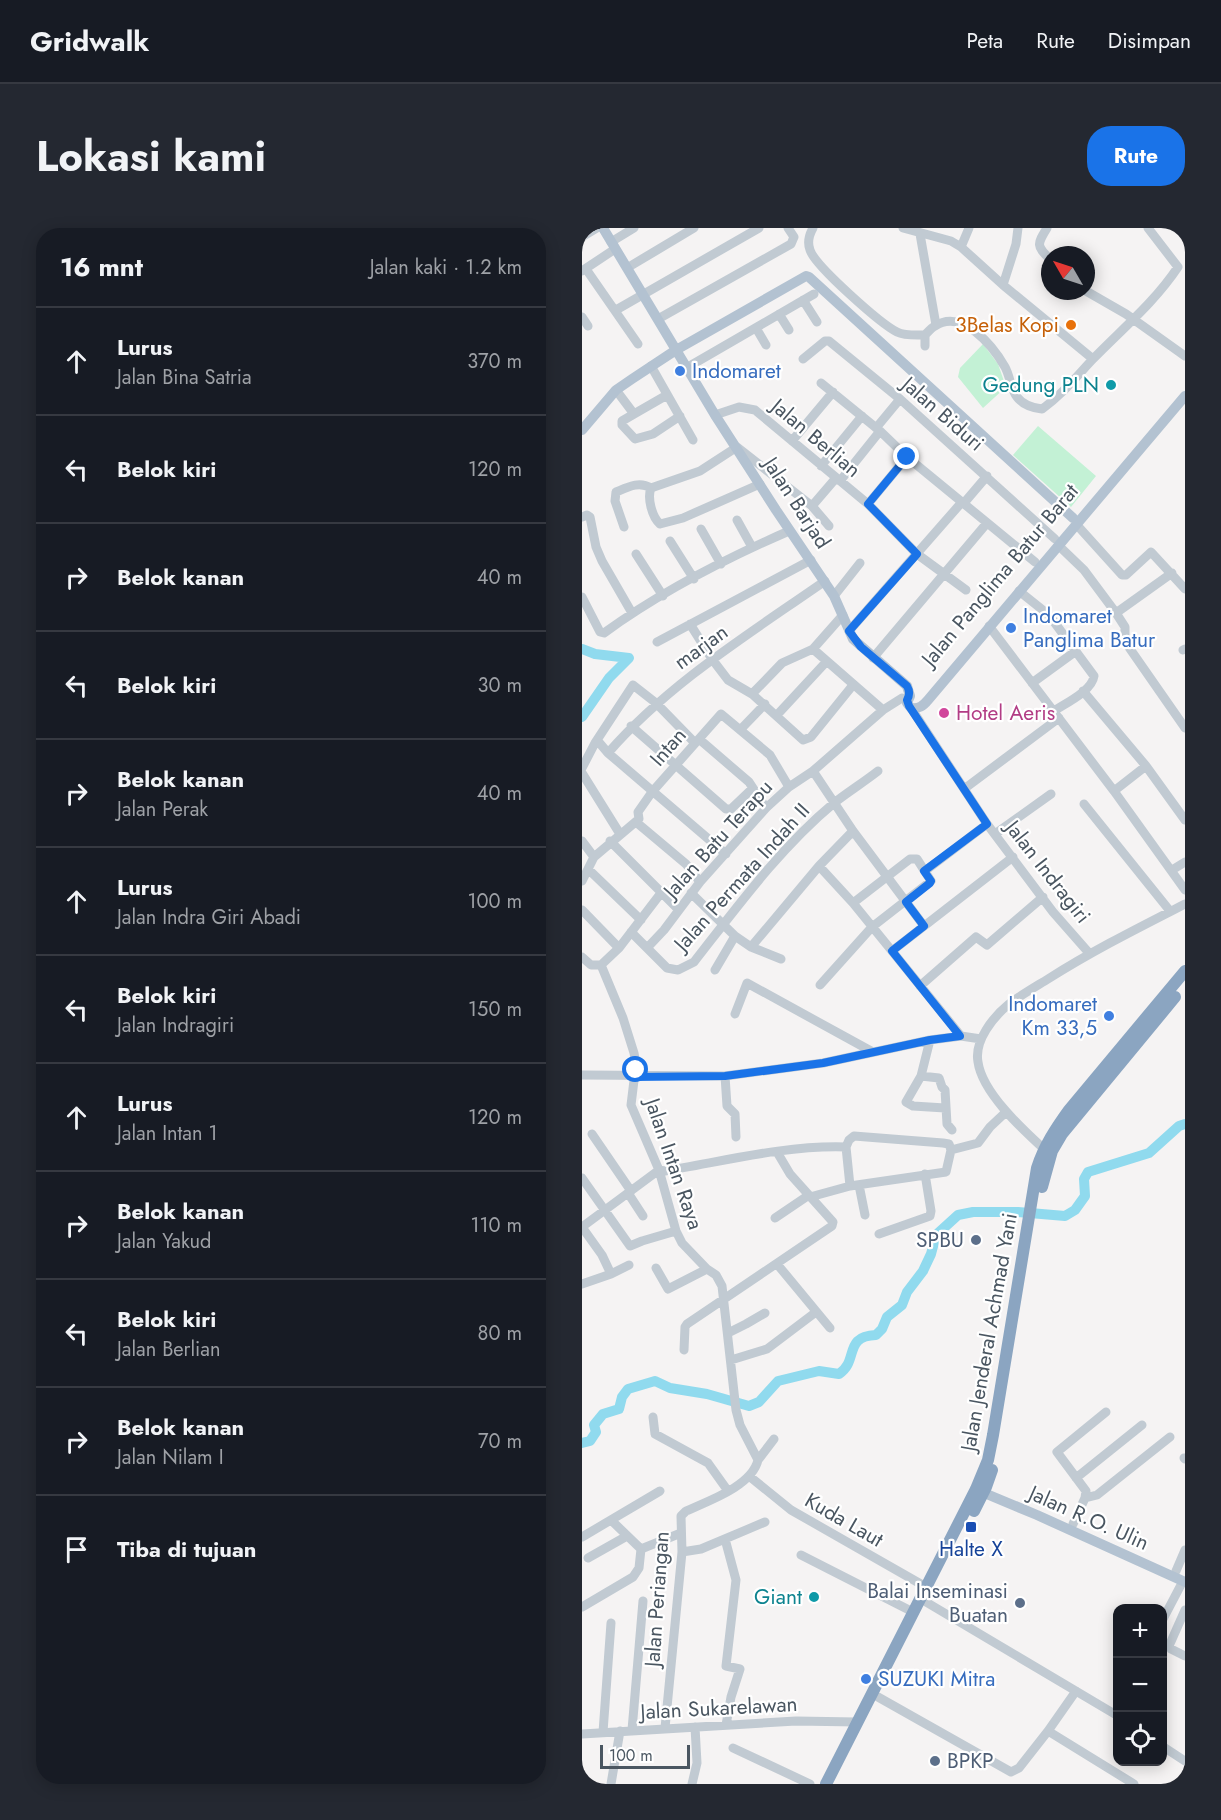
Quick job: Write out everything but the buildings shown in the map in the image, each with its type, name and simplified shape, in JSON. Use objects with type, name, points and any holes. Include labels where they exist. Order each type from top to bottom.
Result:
[{"type":"highway","name":"Jalan Jenderal Achmad Yani","points":[[826,1784],[857,1722],[926,1602],[981,1488],[1036,1202],[1052,1151],[1062,1134],[1128,1046],[1167,999],[1185,971]]},
{"type":"highway","name":"Jalan Jenderal Achmad Yani","points":[[1167,999],[1185,984]]},
{"type":"highway","name":"Jalan Jenderal Achmad Yani","points":[[1036,1202],[1037,1168],[1044,1149],[1069,1110],[1128,1046]]},
{"type":"highway","name":"Jalan Jenderal Achmad Yani","points":[[834,1784],[878,1697],[913,1612],[981,1488]]},
{"type":"main road","name":"Jalan Barjad","points":[[603,228],[715,415],[789,531],[825,581],[849,631]]},
{"type":"main road","points":[[582,430],[616,390],[651,366],[801,277],[809,277],[1074,521]]},
{"type":"main road","name":"Jalan Panglima Batur Barat","points":[[923,706],[1138,446],[1185,385]]},
{"type":"main road","name":"Jalan Panglima Batur Barat","points":[[1138,446],[1185,396]]},
{"type":"main road","name":"Jalan Panglima Batur Barat","points":[[909,701],[927,692],[1035,562],[1057,542]]},
{"type":"main road","points":[[849,631],[853,639],[873,658],[907,686],[909,701],[916,709],[923,706]]},
{"type":"main road","name":"Jalan R.O. Ulin","points":[[981,1488],[1182,1578]]},
{"type":"main road","name":"Jalan R.O. Ulin","points":[[1038,1512],[1073,1524],[1182,1578]]},
{"type":"street","points":[[582,237],[597,228]]},
{"type":"street","points":[[634,228],[584,270],[616,310],[638,344]]},
{"type":"street","points":[[627,268],[694,228]]},
{"type":"street","points":[[616,310],[759,228]]},
{"type":"street","points":[[658,319],[791,244],[794,237],[788,228]]},
{"type":"street","points":[[813,228],[808,240],[810,251],[823,270],[898,333],[925,340],[936,325],[956,322],[970,327],[990,346],[1004,365],[1017,397],[1029,407],[1042,409],[1062,394],[1093,359],[1135,320],[1169,281],[1178,267],[1148,228]]},
{"type":"street","points":[[903,228],[951,241],[961,247],[1003,285],[1093,359]]},
{"type":"street","points":[[961,247],[969,228]]},
{"type":"street","points":[[1003,285],[1016,244],[1018,228]]},
{"type":"street","points":[[1041,248],[1039,241],[1047,228]]},
{"type":"street","points":[[920,234],[936,325]]},
{"type":"street","points":[[688,367],[814,294]]},
{"type":"street","points":[[1095,296],[1135,320],[1185,356]]},
{"type":"street","points":[[803,300],[817,322]]},
{"type":"street","points":[[779,314],[789,330]]},
{"type":"street","points":[[756,328],[766,345]]},
{"type":"street","name":"Jalan Biduri","points":[[803,359],[825,341],[829,341],[900,399],[1057,542],[1084,570],[1116,613],[1126,629],[1125,639],[1128,646],[1185,728]]},
{"type":"street","points":[[651,366],[693,440]]},
{"type":"street","points":[[822,383],[878,429],[907,457],[1035,562]]},
{"type":"street","points":[[616,390],[634,414]]},
{"type":"street","points":[[792,441],[833,392]]},
{"type":"street","points":[[668,395],[622,421],[622,425],[635,440],[653,434],[680,416]]},
{"type":"street","points":[[812,506],[838,479],[900,399]]},
{"type":"street","name":"Jalan Berlian","points":[[715,415],[739,407],[754,410],[868,504],[917,554],[966,590]]},
{"type":"street","points":[[821,466],[862,416]]},
{"type":"street","points":[[760,483],[683,518],[660,524],[655,520],[648,494],[651,488],[700,471],[737,447],[812,506],[830,526]]},
{"type":"street","points":[[868,504],[907,457]]},
{"type":"street","points":[[849,631],[987,476]]},
{"type":"street","points":[[624,527],[615,501],[616,492],[634,485],[645,485],[651,488]]},
{"type":"street","points":[[582,518],[587,515],[590,517],[596,547],[602,561],[632,613]]},
{"type":"street","points":[[737,520],[752,547]]},
{"type":"street","points":[[1074,521],[1122,575],[1125,575],[1152,552],[1185,589]]},
{"type":"street","points":[[873,658],[987,523]]},
{"type":"street","points":[[702,530],[721,564]]},
{"type":"street","points":[[582,597],[602,633],[632,613],[752,547],[789,531]]},
{"type":"street","points":[[670,541],[694,579]]},
{"type":"street","points":[[636,554],[663,596]]},
{"type":"street","points":[[657,642],[811,560]]},
{"type":"street","points":[[834,596],[860,563]]},
{"type":"street","points":[[1116,613],[1172,573]]},
{"type":"street","name":"marjan","points":[[608,753],[631,726],[656,703],[712,659],[825,581]]},
{"type":"street","points":[[964,789],[1057,715],[1095,678],[1049,615],[1019,591]]},
{"type":"street","points":[[753,694],[782,663],[813,649],[843,615]]},
{"type":"street","points":[[690,624],[728,680],[753,694],[803,740],[807,740],[853,685]]},
{"type":"street","points":[[989,626],[1114,790],[1185,890]]},
{"type":"street","points":[[813,649],[884,710]]},
{"type":"street","points":[[1032,683],[1076,651]]},
{"type":"street","points":[[777,716],[827,661]]},
{"type":"street","points":[[620,834],[582,770],[597,740],[633,686],[749,782],[766,808]]},
{"type":"street","points":[[1083,691],[1146,766],[1185,820]]},
{"type":"street","name":"Jalan Batu Terapu","points":[[647,948],[700,882],[766,808],[884,710],[902,698],[909,701]]},
{"type":"street","name":"Jalan Indragiri","points":[[909,701],[987,824],[1053,912],[1089,953]]},
{"type":"street","points":[[740,730],[765,704]]},
{"type":"street","points":[[921,722],[923,706]]},
{"type":"street","name":"Intan","points":[[582,881],[594,857],[639,819],[638,812],[652,792],[721,714],[775,760],[789,787]]},
{"type":"street","points":[[631,726],[729,810],[753,788]]},
{"type":"street","points":[[597,740],[608,753],[652,792],[726,854]]},
{"type":"street","points":[[1114,790],[1146,766]]},
{"type":"street","points":[[813,771],[853,831],[924,926]]},
{"type":"street","name":"Jalan Permata Indah II","points":[[647,948],[667,968],[678,970],[694,962],[790,846],[833,803],[878,771]]},
{"type":"street","points":[[995,834],[1051,794]]},
{"type":"street","points":[[1084,804],[1170,911]]},
{"type":"street","points":[[636,822],[686,864],[700,882]]},
{"type":"street","points":[[924,871],[987,824]]},
{"type":"street","points":[[751,947],[819,866],[853,831]]},
{"type":"street","points":[[582,841],[594,857]]},
{"type":"street","points":[[610,842],[678,909]]},
{"type":"street","points":[[892,951],[1013,857]]},
{"type":"street","points":[[820,985],[872,927],[931,881],[917,860],[910,859],[853,903]]},
{"type":"street","points":[[1172,870],[1185,862]]},
{"type":"street","points":[[819,866],[853,903],[960,1036]]},
{"type":"street","points":[[588,869],[641,920]]},
{"type":"street","points":[[582,957],[591,965],[601,965],[619,948],[662,893]]},
{"type":"street","points":[[691,893],[735,936],[751,947],[781,959]]},
{"type":"street","points":[[920,987],[976,937],[987,945],[1043,897]]},
{"type":"street","points":[[1044,1149],[1006,1112],[987,1085],[978,1065],[981,1039],[1009,1004],[1089,953],[1185,904]]},
{"type":"street","points":[[582,910],[619,948]]},
{"type":"street","points":[[631,932],[647,948]]},
{"type":"street","points":[[715,970],[735,936]]},
{"type":"street","name":"Jalan Intan Raya","points":[[601,965],[623,1018],[634,1053],[636,1064],[631,1105],[659,1170],[676,1231],[682,1243],[716,1275],[720,1282],[724,1299],[736,1410],[740,1425],[759,1460]]},
{"type":"street","points":[[735,1014],[747,983],[871,1051]]},
{"type":"street","points":[[582,1075],[725,1076],[823,1063],[930,1040],[960,1036],[981,1039]]},
{"type":"street","points":[[930,1040],[921,1076],[906,1102],[913,1106],[945,1108]]},
{"type":"street","points":[[725,1076],[727,1106],[735,1114],[736,1137]]},
{"type":"street","points":[[921,1076],[935,1077],[941,1081],[945,1090],[947,1124],[952,1130]]},
{"type":"street","points":[[951,1150],[978,1143],[990,1127],[1006,1112]]},
{"type":"street","points":[[592,1134],[643,1216]]},
{"type":"street","points":[[775,1218],[810,1196],[854,1185],[947,1171],[951,1150],[948,1144],[854,1136],[849,1140],[846,1147],[854,1185],[865,1215]]},
{"type":"street","points":[[611,1274],[582,1227],[659,1170],[665,1171],[816,1146],[846,1147]]},
{"type":"street","points":[[684,1350],[686,1326],[832,1226],[833,1222],[790,1174],[777,1152]]},
{"type":"street","points":[[879,1234],[930,1216],[932,1211],[925,1174]]},
{"type":"street","points":[[582,1178],[630,1246],[676,1231]]},
{"type":"street","points":[[777,1264],[830,1329]]},
{"type":"street","points":[[582,1284],[629,1265]]},
{"type":"street","points":[[656,1268],[668,1289],[707,1269]]},
{"type":"street","points":[[728,1332],[765,1312]]},
{"type":"street","points":[[731,1360],[767,1349],[816,1312]]},
{"type":"street","points":[[1073,1524],[1086,1491],[1057,1452],[1106,1412]]},
{"type":"street","points":[[653,1417],[655,1434],[708,1463],[728,1491]]},
{"type":"street","points":[[1076,1478],[1142,1425]]},
{"type":"street","points":[[1085,1498],[1095,1497],[1170,1437]]},
{"type":"street","points":[[749,1476],[774,1439]]},
{"type":"street","name":"Jalan Periangan","points":[[665,1728],[682,1552],[681,1518],[684,1512],[728,1491],[749,1476]]},
{"type":"street","name":"Kuda Laut","points":[[749,1476],[791,1510],[926,1587]]},
{"type":"street","points":[[582,1537],[660,1491]]},
{"type":"street","points":[[612,1521],[641,1549]]},
{"type":"street","points":[[682,1552],[701,1549],[765,1522]]},
{"type":"street","points":[[641,1549],[681,1533]]},
{"type":"street","points":[[588,1558],[627,1536]]},
{"type":"street","points":[[724,1539],[736,1580],[726,1666],[740,1669],[731,1697],[726,1725]]},
{"type":"street","points":[[582,1607],[633,1577],[639,1568],[641,1549]]},
{"type":"street","points":[[1167,1610],[1182,1578],[1185,1550]]},
{"type":"street","points":[[801,1555],[913,1612]]},
{"type":"street","points":[[632,1730],[643,1602]]},
{"type":"street","points":[[926,1602],[1113,1712]]},
{"type":"street","points":[[1185,1610],[1169,1646],[1185,1656]]},
{"type":"street","points":[[603,1732],[611,1623]]},
{"type":"street","points":[[878,1697],[1011,1772],[1019,1768],[1076,1691]]},
{"type":"street","name":"Jalan Sukarelawan","points":[[582,1734],[796,1720],[857,1722]]},
{"type":"street","points":[[692,1784],[697,1763],[695,1727]]},
{"type":"street","points":[[611,1784],[620,1731]]},
{"type":"street","points":[[1048,1731],[1134,1784]]},
{"type":"street","points":[[733,1748],[810,1784]]},
{"type":"street","points":[[1167,1749],[1185,1761]]},
{"type":"green space","points":[[983,344],[998,364],[1006,387],[983,408],[958,377],[960,368]]},
{"type":"green space","points":[[1038,426],[1096,476],[1071,507],[1013,455]]},
{"type":"waterway","points":[[582,649],[595,654],[629,658],[609,678],[582,717]]},
{"type":"waterway","points":[[582,1443],[590,1441],[596,1432],[594,1425],[603,1414],[619,1409],[622,1397],[628,1389],[655,1381],[670,1388],[707,1394],[749,1406],[759,1402],[778,1381],[819,1371],[839,1374],[849,1363],[855,1344],[866,1336],[876,1335],[882,1329],[887,1317],[902,1305],[907,1292],[923,1271],[936,1235],[958,1215],[973,1212],[1018,1212],[1065,1216],[1075,1210],[1085,1196],[1084,1179],[1088,1172],[1149,1153],[1179,1126],[1185,1124]]},
{"type":"place","name":"3Belas Kopi","points":[[1071,325]]},
{"type":"place","name":"Indomaret","points":[[680,371]]},
{"type":"place","name":"Gedung PLN","points":[[1111,385]]},
{"type":"place","name":"Indomaret Panglima Batur","points":[[1011,628]]},
{"type":"place","name":"Hotel Aeris","points":[[944,713]]},
{"type":"place","name":"Indomaret Km 33,5","points":[[1109,1016]]},
{"type":"place","name":"SPBU","points":[[976,1240]]},
{"type":"place","name":"Halte X","points":[[971,1527]]},
{"type":"place","name":"Giant","points":[[814,1597]]},
{"type":"place","name":"Balai Inseminasi Buatan","points":[[1020,1603]]},
{"type":"place","name":"SUZUKI Mitra","points":[[866,1679]]},
{"type":"place","name":"BPKP","points":[[935,1761]]},
{"type":"route","points":[[636,1070],[634,1077],[725,1076],[823,1063],[871,1051],[960,1036],[892,951],[924,926],[906,902],[930,883],[924,871],[987,824],[909,706],[907,686],[861,647],[849,631],[917,554],[868,504],[907,457]]}]
